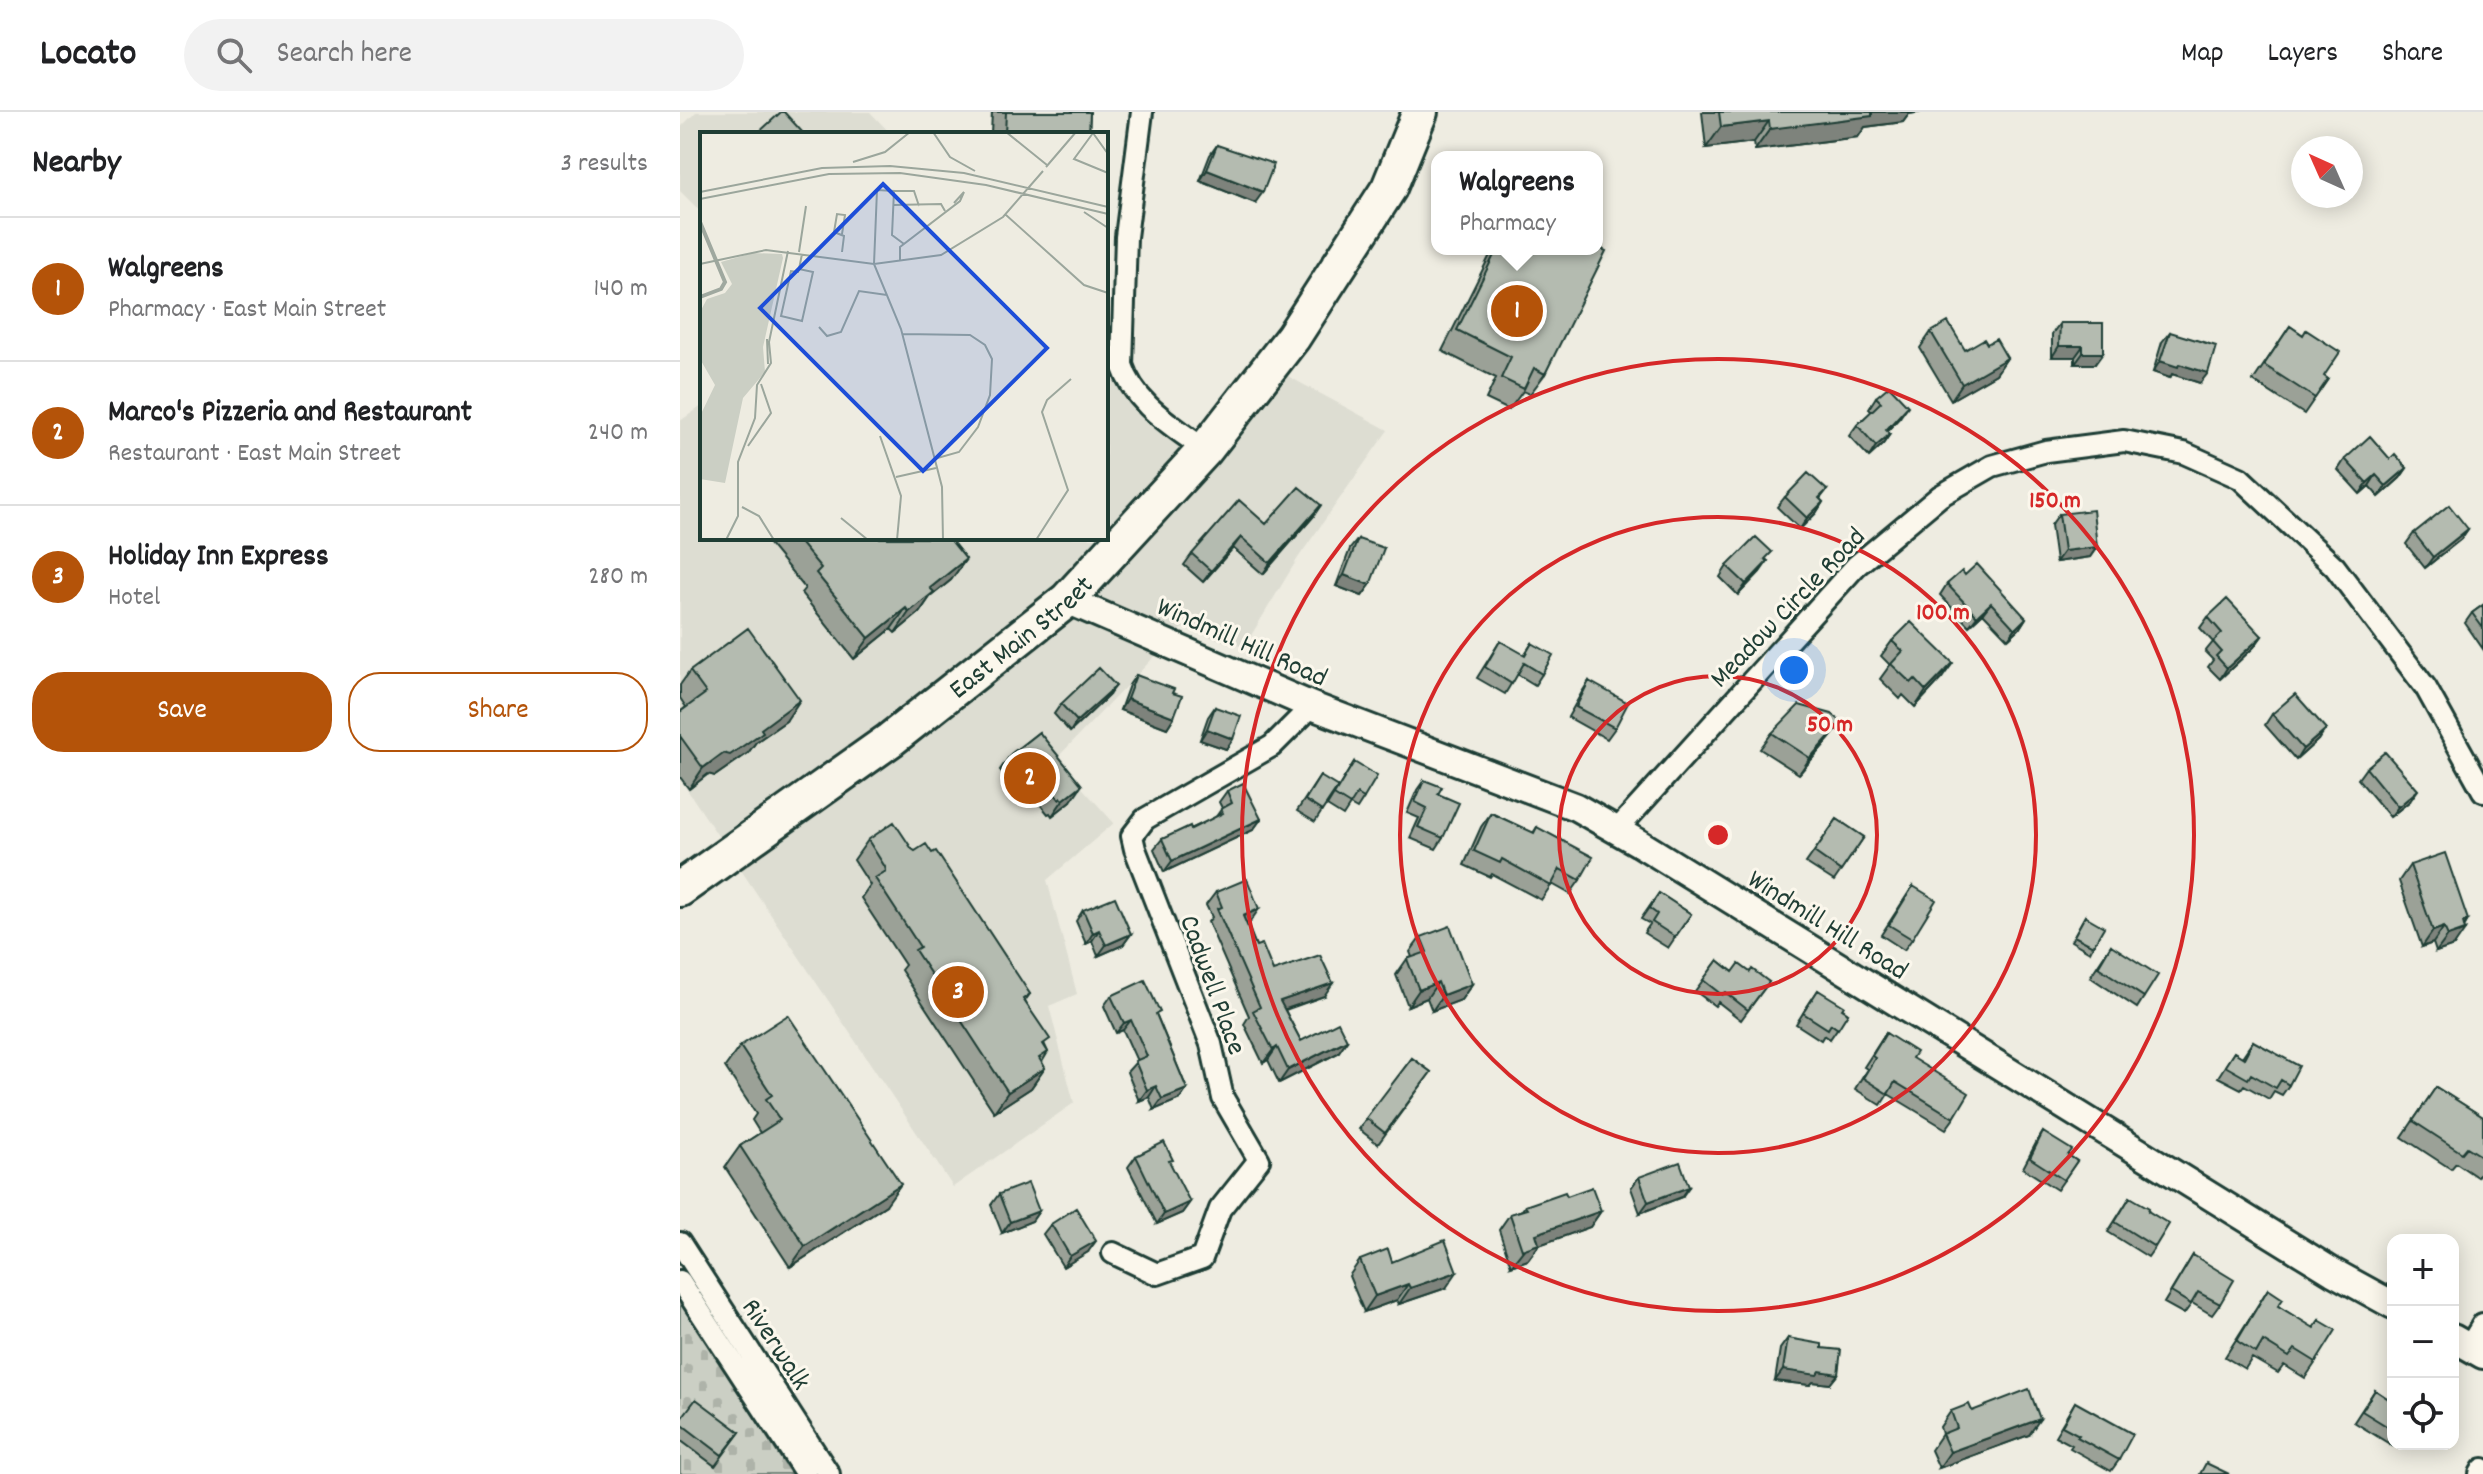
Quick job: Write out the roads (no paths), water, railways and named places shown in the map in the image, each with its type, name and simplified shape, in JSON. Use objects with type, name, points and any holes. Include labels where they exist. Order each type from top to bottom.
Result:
[{"type":"main road","name":"East Main Street","points":[[680,889],[890,740],[1067,600],[1205,450],[1293,337],[1389,188],[1420,112]]},
{"type":"street","points":[[1142,112],[1126,237],[1122,365],[1139,399],[1205,450]]},
{"type":"street","name":"Meadow Circle Road","points":[[1617,830],[1856,566],[1940,496],[1992,466],[2046,451],[2124,441],[2184,453],[2240,478],[2335,567],[2426,688],[2483,791]]},
{"type":"street","name":"Windmill Hill Road","points":[[1067,600],[1312,706],[1576,807],[2333,1272],[2387,1302]]},
{"type":"street","name":"Cadwell Place","points":[[1113,1253],[1157,1274],[1202,1258],[1220,1209],[1259,1160],[1223,1098],[1211,1044],[1132,836],[1145,819],[1272,746],[1312,706]]},
{"type":"street","name":"Riverwalk","points":[[680,1243],[829,1474]]},
{"type":"street","name":"Riverwalk","points":[[680,1281],[806,1474]]},
{"type":"street","points":[[2468,1347],[2483,1324]]},
{"type":"street","points":[[2480,1474],[2483,1469]]},
{"type":"place","name":"Walgreens","points":[[1517,311]]},
{"type":"place","name":"Marco's Pizzeria and Restaurant","points":[[1030,778]]},
{"type":"place","name":"Holiday Inn Express","points":[[958,992]]}]
